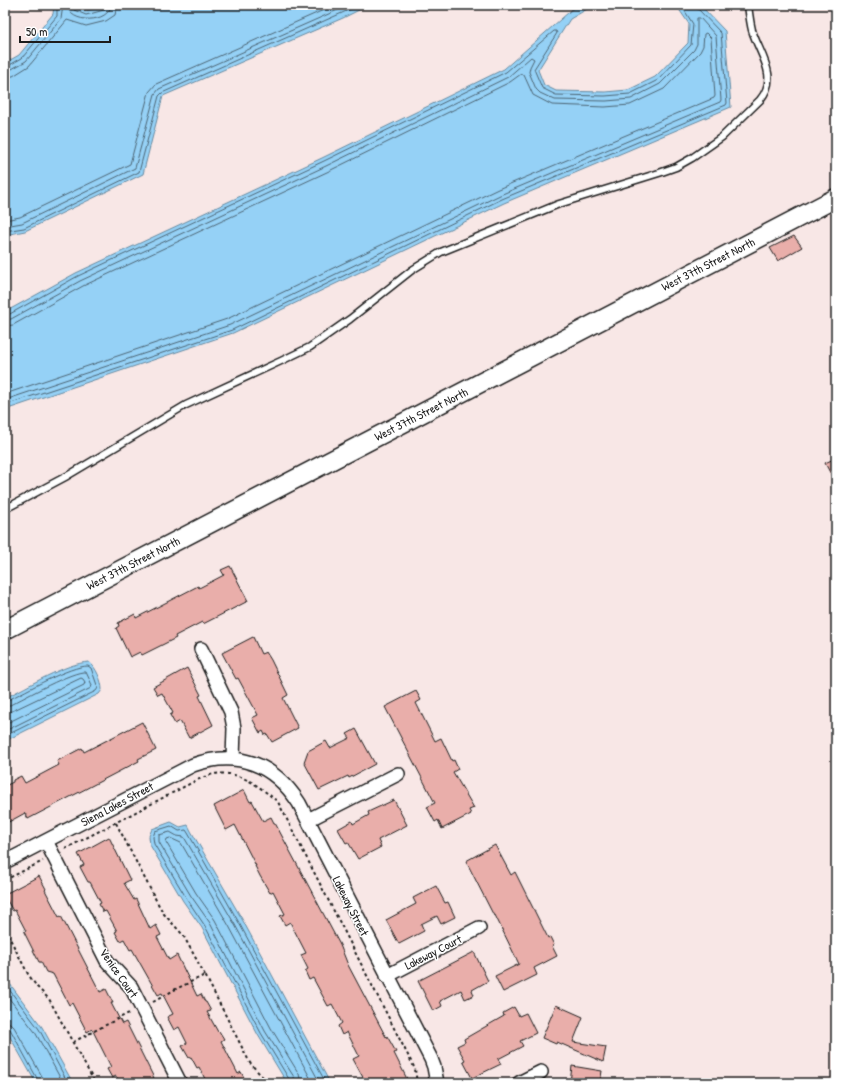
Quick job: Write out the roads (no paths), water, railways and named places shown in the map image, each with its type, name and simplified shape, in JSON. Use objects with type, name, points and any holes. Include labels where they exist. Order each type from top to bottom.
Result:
[{"type":"street","name":"West 37th Street North","points":[[5,630],[836,198]]},
{"type":"street","points":[[201,648],[231,712],[234,728],[233,759]]},
{"type":"street","name":"Lakeway Street","points":[[233,759],[254,764],[274,774],[290,790],[308,820],[431,1059],[437,1083]]},
{"type":"street","name":"Siena Lakes Street","points":[[5,862],[185,768],[209,760],[233,759]]},
{"type":"street","points":[[308,820],[398,774]]},
{"type":"street","name":"Venice Court","points":[[46,841],[107,961],[131,987],[180,1083]]},
{"type":"street","name":"Lakeway Court","points":[[387,976],[479,928]]},
{"type":"street","points":[[519,1083],[541,1072]]},
{"type":"lane","points":[[5,509],[67,476],[186,405],[310,346],[350,320],[412,270],[441,252],[559,204],[676,167],[702,152],[722,137],[764,96],[769,84],[767,67],[751,28],[748,5]]},
{"type":"water","points":[[54,5],[74,5],[86,11],[106,5],[369,5],[343,18],[163,96],[143,174],[25,231],[5,235],[5,63],[19,55],[53,14]]},
{"type":"water","points":[[577,5],[594,5],[570,19],[538,70],[544,85],[556,91],[605,92],[628,90],[655,77],[688,43],[689,24],[676,5],[700,5],[725,31],[731,107],[504,203],[233,333],[5,410],[5,312],[76,273],[322,158],[504,69]]},
{"type":"water","points":[[89,662],[94,667],[100,679],[102,690],[99,694],[5,741],[5,698],[69,666]]},
{"type":"water","points":[[171,822],[180,827],[188,825],[242,919],[330,1083],[287,1083],[258,1035],[202,928],[183,901],[150,845],[149,836],[152,829]]},
{"type":"water","points":[[5,975],[42,1027],[73,1083],[36,1083],[5,1028]]}]
